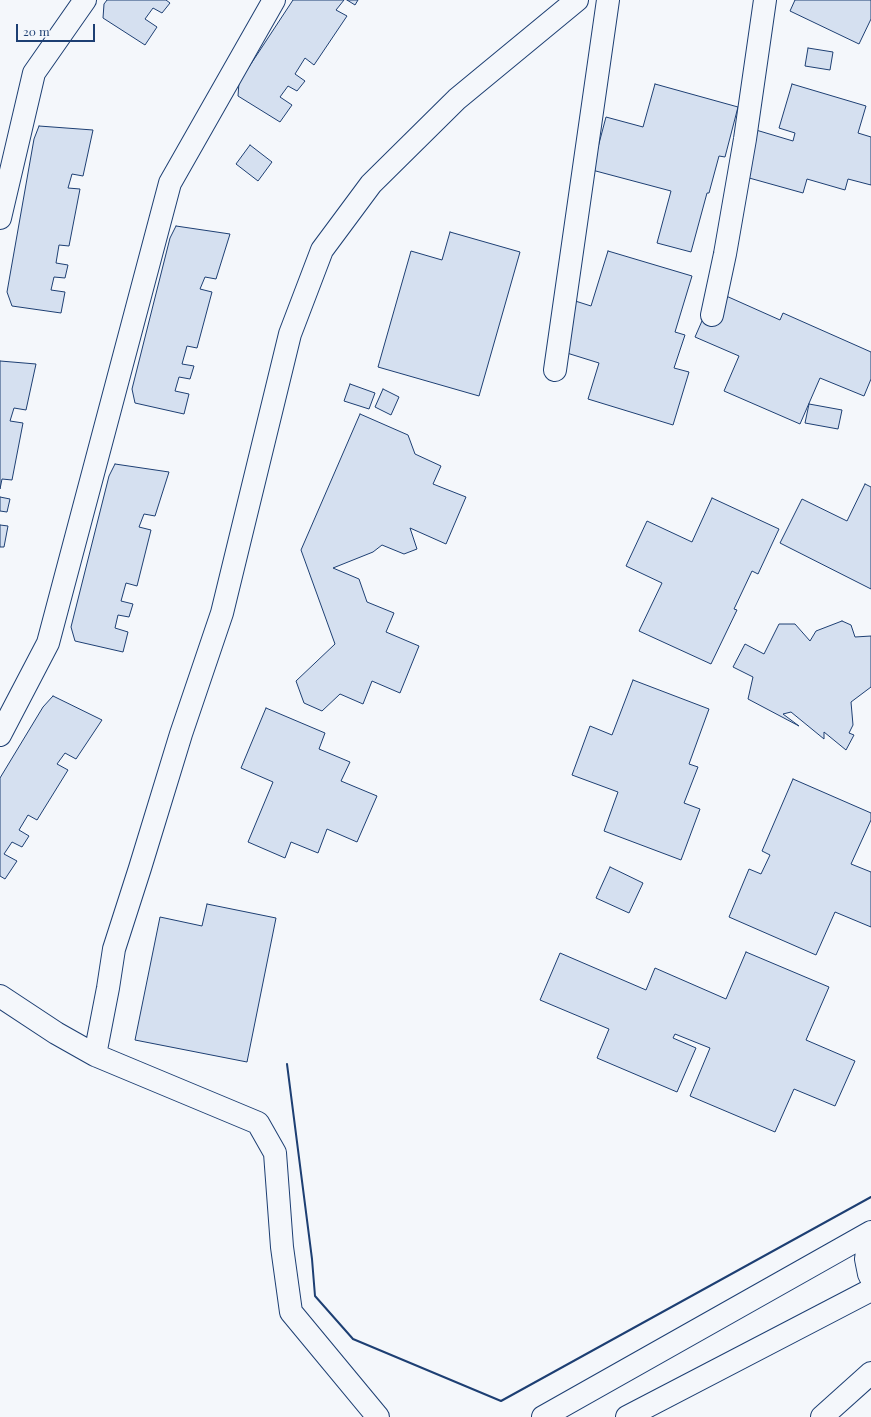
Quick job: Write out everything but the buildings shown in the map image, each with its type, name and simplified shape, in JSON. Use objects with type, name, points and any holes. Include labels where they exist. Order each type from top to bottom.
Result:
[{"type":"street","points":[[0,218],[34,73],[85,0]]},
{"type":"street","points":[[0,735],[48,644],[170,183],[274,0]]},
{"type":"street","points":[[96,1055],[114,949],[181,734],[222,612],[290,334],[322,250],[371,184],[457,99],[577,0]]},
{"type":"street","points":[[555,370],[608,0]]},
{"type":"street","points":[[712,315],[725,254],[741,162],[766,0]]},
{"type":"street","points":[[0,996],[56,1033],[96,1055],[258,1123],[275,1153],[282,1247],[291,1312],[378,1417]]},
{"type":"street","points":[[543,1417],[871,1232]]},
{"type":"street","points":[[871,1237],[868,1244],[866,1259],[871,1278]]},
{"type":"street","points":[[627,1417],[871,1290]]},
{"type":"street","points":[[822,1417],[871,1373]]},
{"type":"wall","points":[[287,1064],[312,1259],[315,1296],[353,1339],[501,1401],[871,1197]]}]
